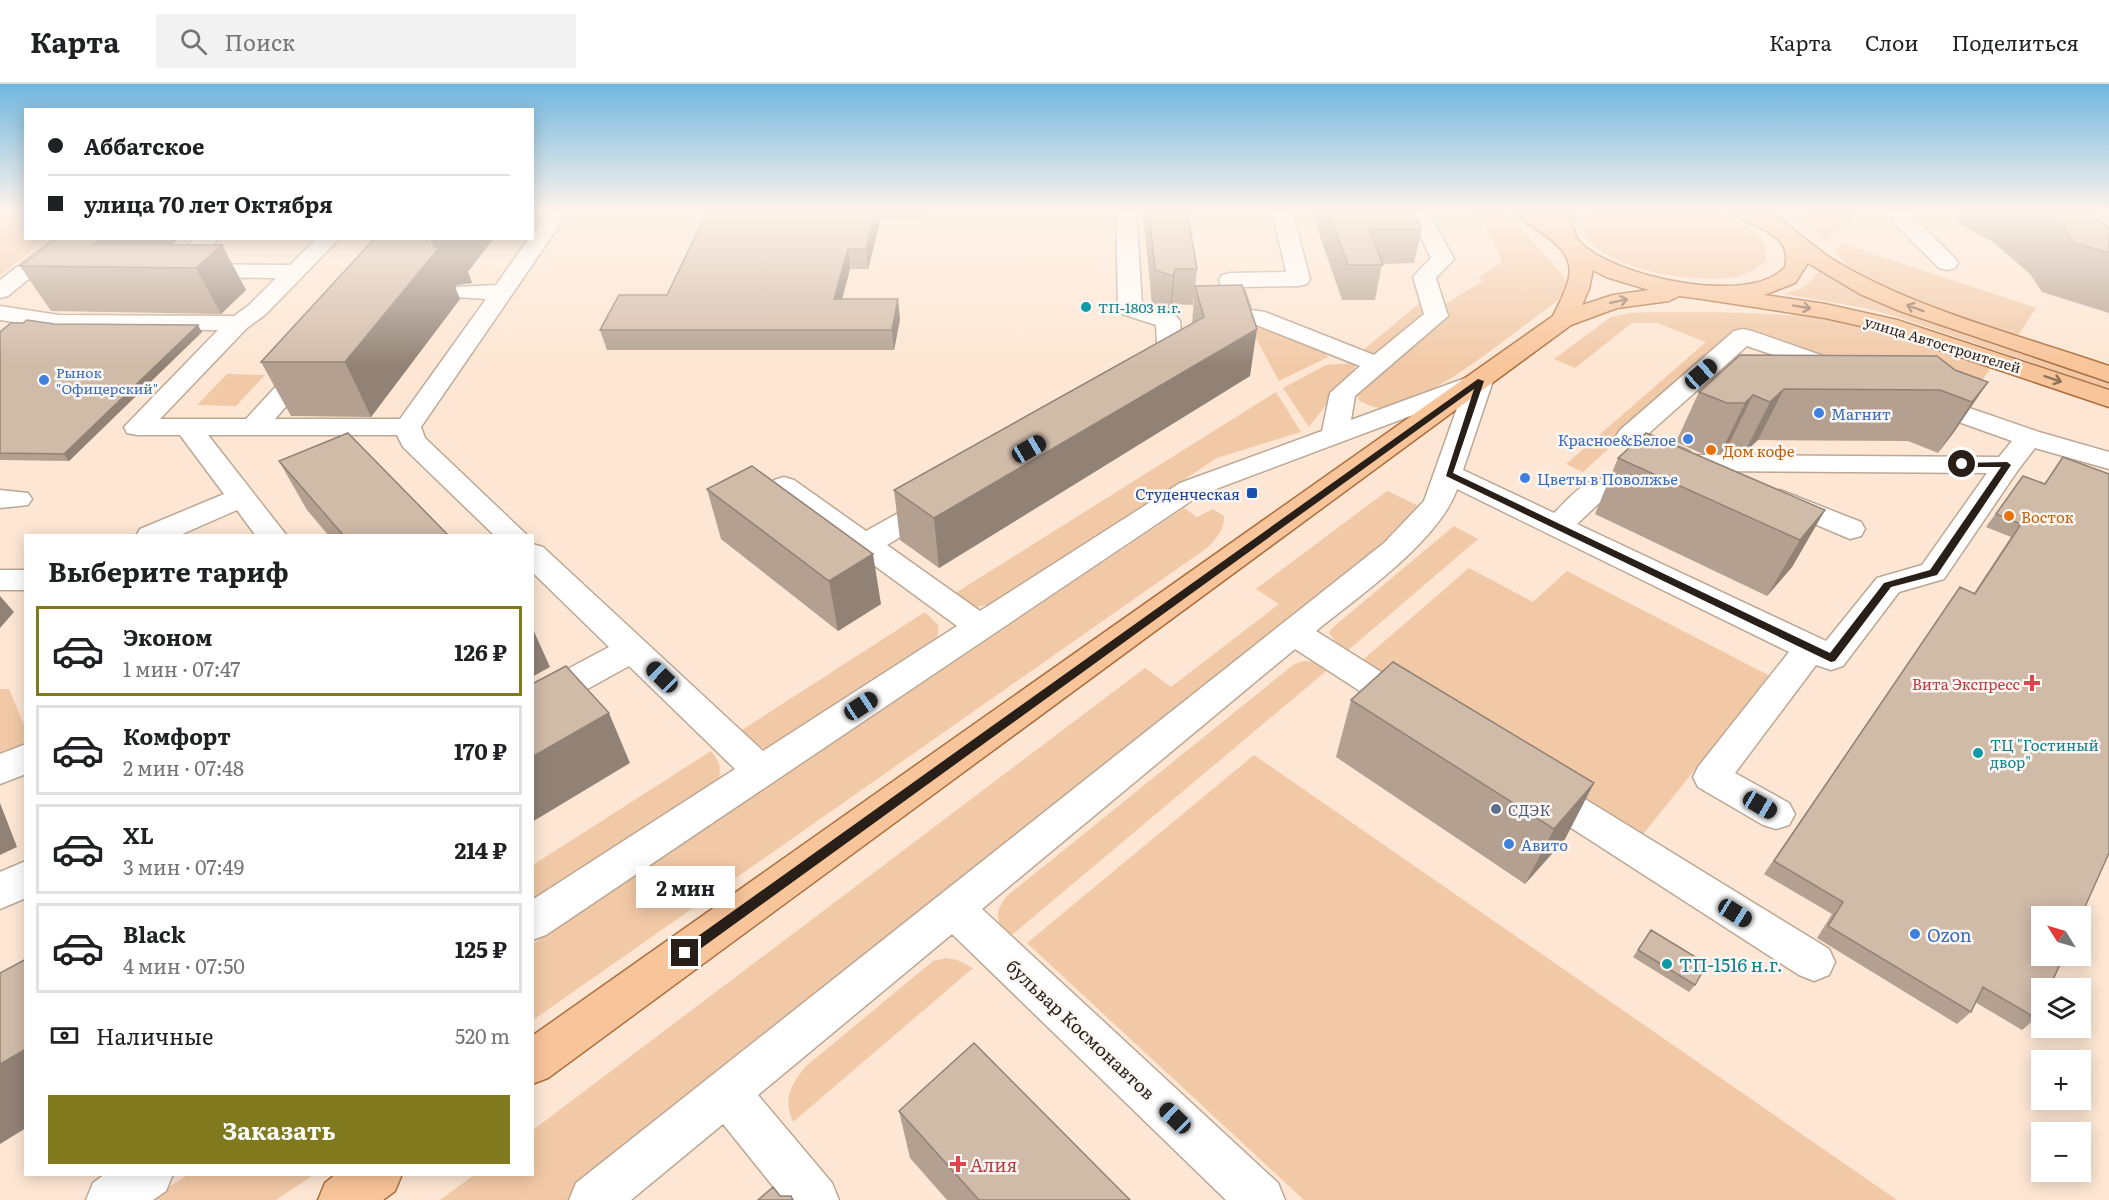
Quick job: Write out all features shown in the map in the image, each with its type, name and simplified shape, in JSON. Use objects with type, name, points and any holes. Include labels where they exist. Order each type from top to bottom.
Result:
[{"type":"main road","points":[[1563,320],[1578,289],[1582,271],[1578,262]]},
{"type":"main road","points":[[1595,262],[1619,274],[1659,286],[1698,292]]},
{"type":"main road","points":[[534,1062],[1563,320],[1613,302],[1698,292],[1738,292],[1767,287],[1788,278],[1797,262]]},
{"type":"main road","name":"улица Автостроителей","points":[[1821,262],[1868,289],[1908,306],[2109,374]]},
{"type":"main road","name":"улица Автостроителей","points":[[1698,292],[1825,311],[1889,325],[2109,399]]},
{"type":"main road","points":[[342,1200],[375,1176]]},
{"type":"street","points":[[0,291],[38,262]]},
{"type":"street","points":[[181,262],[172,270],[296,272]]},
{"type":"street","points":[[306,262],[257,310],[239,323],[137,427],[408,427]]},
{"type":"street","points":[[408,427],[524,262]]},
{"type":"street","points":[[1128,262],[1130,309],[1178,320],[1171,366],[1141,384]]},
{"type":"street","points":[[1295,262],[1299,279],[1230,280],[1230,318],[1257,317],[1376,364]]},
{"type":"street","points":[[1334,436],[1343,393],[1436,316],[1424,277],[1440,262]]},
{"type":"street","points":[[465,292],[503,292]]},
{"type":"street","points":[[0,314],[37,316],[59,322],[239,323]]},
{"type":"street","points":[[1813,386],[1860,381],[1743,336],[1630,436],[1850,529]]},
{"type":"street","points":[[254,426],[326,346]]},
{"type":"street","points":[[534,921],[1190,489],[1480,381]]},
{"type":"street","points":[[593,1200],[1395,550],[1437,504],[1480,381]]},
{"type":"street","points":[[1686,386],[1721,386]]},
{"type":"street","points":[[1903,393],[2029,438],[2081,451],[2109,461]]},
{"type":"street","points":[[408,427],[413,441],[511,534]]},
{"type":"street","points":[[188,428],[270,534]]},
{"type":"street","points":[[1449,474],[1831,658],[1888,585],[1933,572],[2007,465],[2029,438]]},
{"type":"street","points":[[1695,464],[2007,465]]},
{"type":"street","points":[[784,486],[980,627]]},
{"type":"street","points":[[1557,526],[1601,486]]},
{"type":"street","points":[[866,544],[958,490]]},
{"type":"street","points":[[156,534],[242,497]]},
{"type":"street","points":[[534,556],[761,772]]},
{"type":"street","points":[[0,580],[24,580]]},
{"type":"street","points":[[1294,633],[1434,722]]},
{"type":"street","points":[[1776,814],[1711,777],[1810,648]]},
{"type":"street","points":[[534,703],[632,649]]},
{"type":"street","points":[[0,770],[24,759]]},
{"type":"street","points":[[1515,774],[1814,962]]},
{"type":"street","points":[[0,892],[24,879]]},
{"type":"street","name":"бульвар Космонавтов","points":[[953,908],[1261,1200]]},
{"type":"street","points":[[726,1092],[815,1200]]},
{"type":"street","points":[[110,1200],[146,1176]]},
{"type":"shaded area","points":[[0,262],[17,262],[0,275]]},
{"type":"shaded area","points":[[1551,262],[1562,274],[1568,288],[1556,302],[1497,346],[1426,393],[1404,403],[1385,408],[1365,404],[1359,400],[1356,390],[1439,308],[1483,281],[1478,278],[1501,263]]},
{"type":"shaded area","points":[[1623,262],[1764,262],[1756,269],[1744,274],[1719,279],[1677,276]]},
{"type":"shaded area","points":[[1843,262],[1898,262],[2036,308],[2017,337],[1878,287],[1851,271]]},
{"type":"shaded area","points":[[1817,269],[1853,288],[2109,376],[2109,389],[1895,316],[1865,308],[1784,294],[1807,284],[1815,277]]},
{"type":"shaded area","points":[[1428,296],[1421,321],[1375,356],[1362,351]]},
{"type":"shaded area","points":[[1629,313],[1756,313],[1831,320],[1891,332],[1993,365],[1961,409],[1742,327],[1583,472],[1566,464],[1706,342],[1657,323],[1632,323],[1575,368],[1554,359],[1611,317]]},
{"type":"shaded area","points":[[1250,327],[1304,342],[1328,357],[1279,381]]},
{"type":"shaded area","points":[[1356,363],[1354,369],[1309,427],[1283,388],[1326,365]]},
{"type":"shaded area","points":[[227,374],[265,375],[236,406],[197,405]]},
{"type":"shaded area","points":[[1276,392],[1301,432],[1217,458],[996,603],[972,608],[949,597]]},
{"type":"shaded area","points":[[1387,491],[1417,505],[1385,550],[568,1200],[440,1200],[473,1176],[534,1176],[534,1129],[1145,668],[1171,687],[1279,604],[1256,589]]},
{"type":"shaded area","points":[[1184,508],[1197,517],[1213,509],[1224,516],[1219,534],[1207,548],[534,1019],[534,943]]},
{"type":"shaded area","points":[[1454,526],[1478,539],[1345,653],[1329,633],[1331,629]]},
{"type":"shaded area","points":[[1469,568],[1533,602],[1567,571],[1770,676],[1640,838],[1358,664]]},
{"type":"shaded area","points":[[925,612],[938,625],[938,635],[935,639],[775,746],[759,748],[734,735]]},
{"type":"shaded area","points":[[1303,661],[1331,667],[1007,939],[998,913],[1007,896],[1293,665]]},
{"type":"shaded area","points":[[0,689],[9,689],[24,725],[24,746],[0,758]]},
{"type":"shaded area","points":[[711,751],[717,760],[720,768],[715,785],[534,904],[534,864]]},
{"type":"shaded area","points":[[1254,755],[1897,1200],[1304,1200],[1027,943]]},
{"type":"shaded area","points":[[946,958],[957,960],[973,968],[793,1122],[788,1099],[795,1081],[805,1067],[933,961]]},
{"type":"shaded area","points":[[185,1176],[312,1176],[276,1200],[149,1200]]},
{"type":"building","points":[[25,262],[203,262],[196,268],[20,266]]},
{"type":"building","points":[[353,262],[427,262],[345,362],[261,362]]},
{"type":"building","points":[[683,262],[844,262],[834,299],[898,299],[892,330],[600,330],[619,295],[667,295]]},
{"type":"building","points":[[1154,262],[1196,262],[1197,269],[1175,269],[1173,276],[1155,270]]},
{"type":"building","points":[[1347,262],[1382,262],[1383,265],[1348,265]]},
{"type":"building","points":[[1242,285],[1257,329],[934,518],[894,490],[1204,317],[1195,286]]},
{"type":"building","points":[[27,320],[54,324],[198,325],[64,454],[0,453],[0,332],[11,323],[23,323]]},
{"type":"building","points":[[1740,355],[1937,356],[1955,370],[1988,382],[1972,402],[1940,390],[1784,389],[1770,402],[1753,395],[1745,403],[1727,403],[1699,392]]},
{"type":"building","points":[[348,433],[447,534],[342,534],[279,461]]},
{"type":"building","points":[[1646,433],[1825,510],[1800,540],[1618,458]]},
{"type":"building","name":"ТЦ \"Гостиный двор\"","points":[[2063,457],[2109,474],[2109,853],[2085,906],[2031,906],[2031,966],[2059,966],[2054,978],[2031,978],[2031,1015],[1983,987],[1971,1012],[1828,926],[1843,902],[1774,861],[1960,587],[1975,594],[2021,524],[1996,514],[2023,476],[2045,484]]},
{"type":"building","points":[[752,466],[873,554],[829,581],[707,489]]},
{"type":"building","points":[[1393,662],[1594,783],[1554,829],[1351,700]]},
{"type":"building","points":[[566,666],[609,713],[534,756],[534,683]]},
{"type":"building","name":"ТП-1516 н.г.","points":[[1651,930],[1707,964],[1695,985],[1638,950]]},
{"type":"building","points":[[24,960],[24,1050],[0,1064],[0,973]]},
{"type":"building","points":[[974,1043],[1130,1200],[979,1200],[899,1111]]},
{"type":"building","points":[[773,1187],[780,1196],[791,1196],[793,1200],[758,1200]]},
{"type":"place","name":"ТП-1803 н.г.","points":[[1086,307]]},
{"type":"place","name":"Рынок \"Офицерский\"","points":[[44,380]]},
{"type":"place","name":"Магнит","points":[[1819,413]]},
{"type":"place","name":"Красное&Белое","points":[[1688,439]]},
{"type":"place","name":"Дом кофе","points":[[1711,450]]},
{"type":"place","name":"Цветы в Поволжье","points":[[1525,478]]},
{"type":"place","name":"Студенческая","points":[[1252,493]]},
{"type":"place","name":"Восток","points":[[2009,516]]},
{"type":"place","name":"Вита Экспресс","points":[[2032,683]]},
{"type":"place","name":"ТЦ \"Гостиный двор\"","points":[[1978,753]]},
{"type":"place","name":"СДЭК","points":[[1496,809]]},
{"type":"place","name":"Авито","points":[[1509,844]]},
{"type":"place","name":"Ozon","points":[[1915,934]]},
{"type":"place","name":"ТП-1516 н.г.","points":[[1667,964]]},
{"type":"place","name":"Алия","points":[[958,1164]]},
{"type":"route","points":[[685,953],[1480,381],[1449,474],[1831,658],[1888,585],[1933,572],[2007,465],[1962,464]]}]
